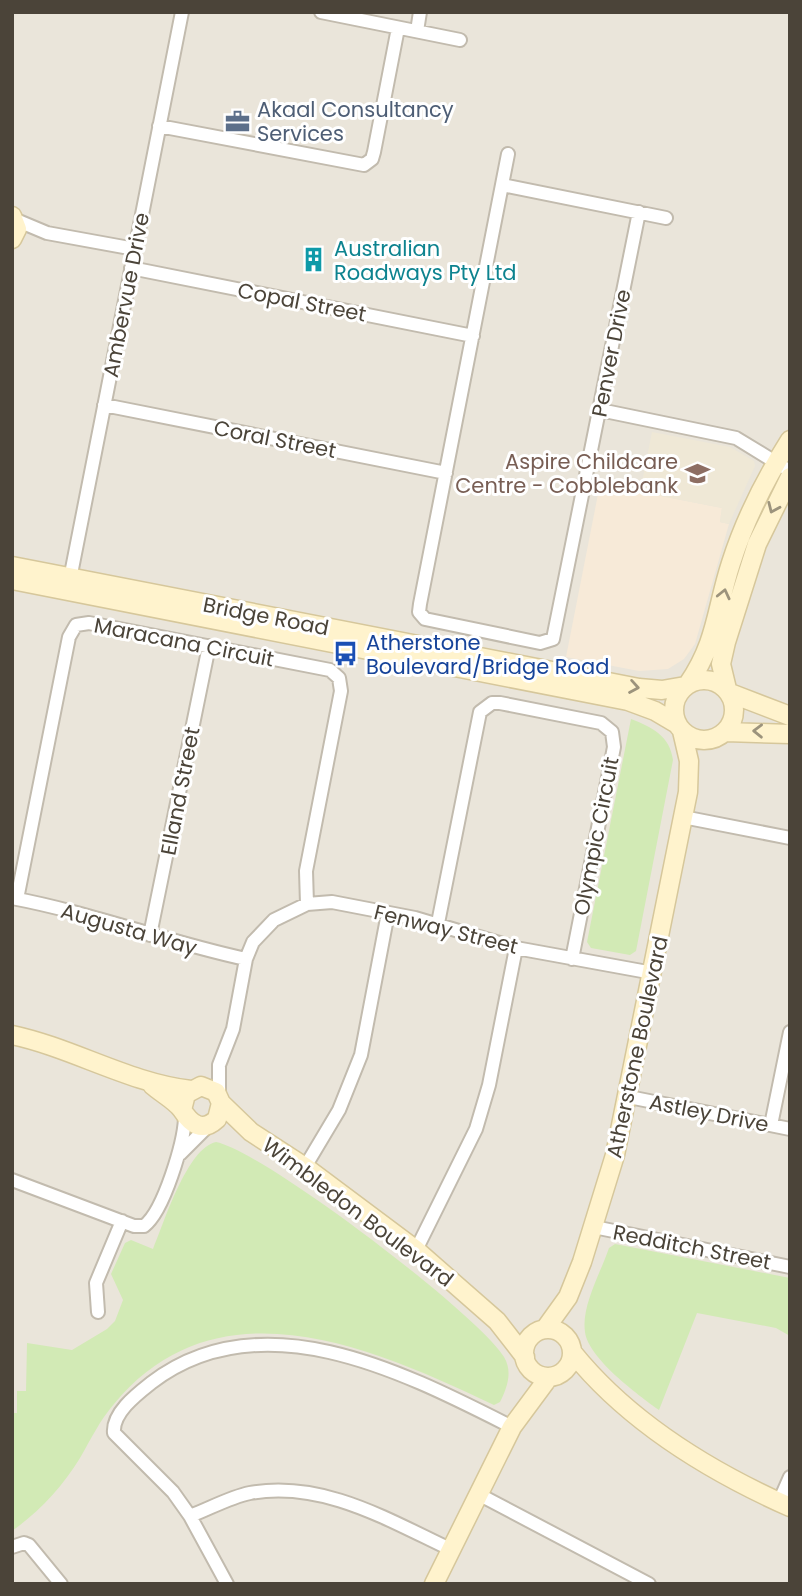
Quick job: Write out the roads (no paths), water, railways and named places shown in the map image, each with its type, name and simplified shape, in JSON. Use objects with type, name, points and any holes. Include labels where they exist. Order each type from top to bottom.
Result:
[{"type":"street","name":"Ambervue Drive","points":[[70,579],[182,12]]},
{"type":"street","points":[[321,12],[460,40]]},
{"type":"street","points":[[417,32],[420,12]]},
{"type":"street","points":[[159,126],[364,165],[372,159],[374,152],[398,28]]},
{"type":"street","name":"Penver Drive","points":[[508,154],[420,604],[422,616],[430,621],[540,643],[549,642],[557,628],[639,212]]},
{"type":"street","points":[[502,185],[666,218]]},
{"type":"street","points":[[13,228],[135,250]]},
{"type":"street","name":"Copal Street","points":[[131,268],[472,336]]},
{"type":"street","name":"Coral Street","points":[[104,405],[446,473]]},
{"type":"street","points":[[600,410],[727,435],[748,443],[783,467]]},
{"type":"street","points":[[790,440],[783,467],[733,558],[713,639],[676,699],[679,728],[689,737],[707,741],[725,733],[790,734]]},
{"type":"street","points":[[725,733],[734,717],[721,664],[726,642],[757,544],[790,477]]},
{"type":"street","name":"Bridge Road","points":[[12,566],[639,688],[662,690],[687,685]]},
{"type":"street","name":"Bridge Road","points":[[12,580],[628,701],[655,711],[679,728]]},
{"type":"street","name":"Maracana Circuit","points":[[15,898],[72,629],[81,623],[89,623],[330,670],[339,678],[341,691],[306,871],[307,904]]},
{"type":"street","name":"Elland Street","points":[[150,935],[209,646]]},
{"type":"street","points":[[687,685],[708,680],[790,716]]},
{"type":"street","name":"Olympic Circuit","points":[[438,923],[480,712],[492,704],[500,704],[601,723],[612,732],[614,747],[572,959]]},
{"type":"street","name":"Atherstone Boulevard","points":[[540,1331],[568,1297],[594,1227],[629,1097],[688,792],[690,761],[679,728]]},
{"type":"street","name":"Atherstone Boulevard","points":[[688,792],[703,758],[725,733]]},
{"type":"street","points":[[683,817],[790,838]]},
{"type":"street","name":"Augusta Way","points":[[15,898],[246,959]]},
{"type":"street","name":"Fenway Street","points":[[220,1100],[219,1065],[233,1029],[246,959],[263,929],[287,911],[307,904],[332,902],[388,913],[438,923],[516,947],[653,973]]},
{"type":"street","points":[[305,1167],[339,1110],[361,1055],[388,913]]},
{"type":"street","points":[[416,1250],[476,1129],[489,1085],[516,947]]},
{"type":"street","points":[[771,1125],[790,1032]]},
{"type":"street","points":[[12,1035],[105,1064],[150,1083],[193,1089],[206,1087],[220,1100],[220,1115],[180,1154],[148,1223],[139,1227],[12,1180]]},
{"type":"street","name":"Fenway Street","points":[[193,1089],[219,1065]]},
{"type":"street","points":[[150,1083],[193,1125],[210,1124]]},
{"type":"street","points":[[180,1154],[183,1098],[193,1089]]},
{"type":"street","name":"Astley Drive","points":[[629,1097],[790,1129]]},
{"type":"street","name":"Wimbledon Boulevard","points":[[220,1100],[251,1132],[305,1167],[416,1250],[497,1321],[528,1363]]},
{"type":"street","name":"Wimbledon Boulevard","points":[[210,1124],[251,1132]]},
{"type":"street","points":[[98,1311],[96,1283],[122,1221]]},
{"type":"street","name":"Redditch Street","points":[[594,1227],[790,1267]]},
{"type":"street","name":"Atherstone Boulevard","points":[[568,1297],[570,1346]]},
{"type":"street","name":"Wimbledon Boulevard","points":[[497,1321],[540,1331]]},
{"type":"street","points":[[522,1411],[528,1341],[540,1331],[556,1330],[597,1384],[674,1442],[784,1504],[790,1477]]},
{"type":"street","points":[[227,1584],[190,1516],[160,1476],[116,1436],[114,1424],[140,1392],[169,1370],[219,1349],[264,1345],[365,1360],[423,1383],[512,1427]]},
{"type":"street","points":[[434,1584],[512,1427],[522,1411],[555,1375],[569,1364],[570,1346]]},
{"type":"street","points":[[528,1363],[555,1375],[597,1384]]},
{"type":"street","points":[[190,1516],[248,1493],[309,1492],[350,1503],[452,1550]]},
{"type":"street","points":[[480,1495],[649,1584]]},
{"type":"street","points":[[12,1546],[24,1543],[29,1545],[61,1584]]},
{"type":"place","name":"Akaal Consultancy Services","points":[[237,121]]},
{"type":"place","name":"Australian Roadways Pty Ltd","points":[[314,260]]},
{"type":"place","name":"Aspire Childcare Centre - Cobblebank","points":[[698,473]]},
{"type":"place","name":"Atherstone Boulevard/Bridge Road","points":[[346,654]]}]
